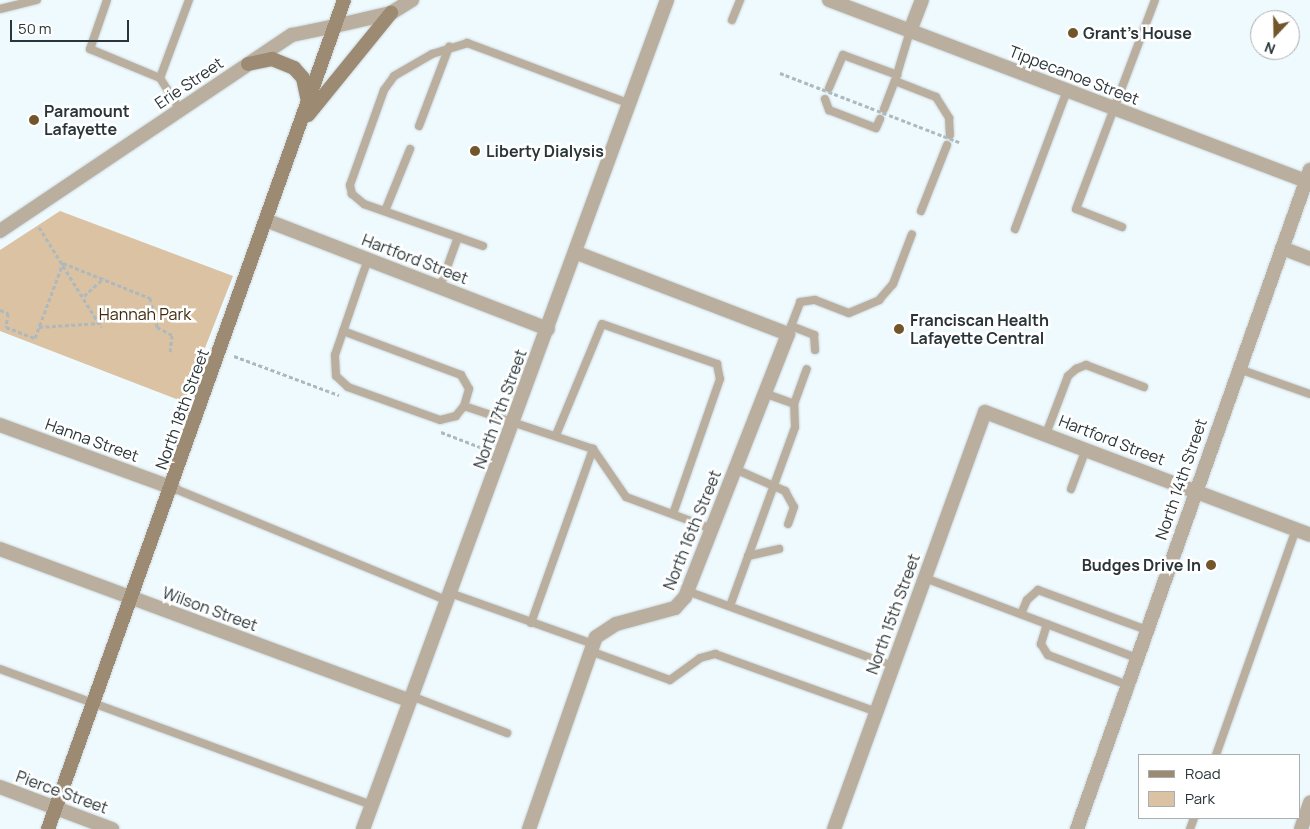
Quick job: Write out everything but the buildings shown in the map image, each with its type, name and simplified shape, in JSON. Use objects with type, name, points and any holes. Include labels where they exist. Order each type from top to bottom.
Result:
[{"type":"main road","name":"North 18th Street","points":[[48,829],[268,221],[344,0]]},
{"type":"main road","points":[[301,124],[391,13]]},
{"type":"main road","points":[[248,64],[272,59],[294,68],[303,78],[308,103]]},
{"type":"street","name":"Erie Street","points":[[0,232],[292,35],[391,13],[412,0]]},
{"type":"street","name":"North 17th Street","points":[[363,829],[576,253],[667,0]]},
{"type":"street","name":"Tippecanoe Street","points":[[829,0],[1114,109],[1308,176]]},
{"type":"street","points":[[910,31],[922,0]]},
{"type":"street","name":"North 14th Street","points":[[1077,829],[1308,176]]},
{"type":"street","name":"Hartford Street","points":[[268,221],[548,329]]},
{"type":"street","points":[[1282,248],[1310,259]]},
{"type":"street","points":[[576,253],[789,330]]},
{"type":"street","name":"North 16th Street","points":[[529,829],[591,648],[607,627],[676,608],[688,591],[789,330]]},
{"type":"street","name":"Hartford Street","points":[[985,412],[1310,535]]},
{"type":"street","name":"North 15th Street","points":[[834,829],[985,412]]},
{"type":"street","name":"Hanna Street","points":[[0,425],[172,488]]},
{"type":"street","name":"Wilson Street","points":[[0,549],[410,698]]},
{"type":"street","name":"Pierce Street","points":[[0,787],[112,829]]},
{"type":"street","points":[[1301,829],[1310,803]]},
{"type":"lane","points":[[0,9],[37,0]]},
{"type":"lane","points":[[108,0],[90,49],[160,78],[180,110]]},
{"type":"lane","points":[[160,78],[189,0]]},
{"type":"lane","points":[[732,20],[740,0]]},
{"type":"lane","points":[[1122,227],[1076,210],[1155,0]]},
{"type":"lane","points":[[884,109],[896,78],[910,31]]},
{"type":"lane","points":[[483,246],[357,200],[350,185],[384,90],[394,76],[449,47],[467,43],[630,104]]},
{"type":"lane","points":[[419,126],[449,47]]},
{"type":"lane","points":[[829,88],[843,55],[936,97],[949,118],[950,135]]},
{"type":"lane","points":[[1015,229],[1067,91]]},
{"type":"lane","points":[[825,98],[829,110],[876,128],[880,119]]},
{"type":"lane","points":[[921,211],[947,145]]},
{"type":"lane","points":[[386,212],[410,149]]},
{"type":"lane","points":[[814,350],[814,335],[789,330],[800,302],[815,300],[849,313],[879,300],[892,284],[912,234]]},
{"type":"lane","points":[[440,287],[458,237]]},
{"type":"lane","points":[[343,331],[461,375],[469,389],[464,406],[456,416],[440,420],[340,382],[333,361],[343,331],[368,260]]},
{"type":"lane","points":[[556,435],[602,324],[717,364],[720,379],[673,514]]},
{"type":"lane","points":[[1046,434],[1068,376],[1076,369],[1086,365],[1144,387]]},
{"type":"lane","points":[[1239,369],[1310,394]]},
{"type":"lane","points":[[730,606],[795,427],[794,404],[808,370]]},
{"type":"lane","points":[[764,393],[794,404]]},
{"type":"lane","points":[[464,406],[556,435],[593,449],[626,497],[712,529]]},
{"type":"lane","points":[[531,623],[593,449]]},
{"type":"lane","points":[[1071,489],[1086,449]]},
{"type":"lane","points":[[735,469],[774,484],[794,507],[788,524]]},
{"type":"lane","points":[[172,488],[448,597],[531,623],[670,680],[700,658],[715,654],[877,712]]},
{"type":"lane","points":[[1216,754],[1296,530]]},
{"type":"lane","points":[[748,556],[779,549]]},
{"type":"lane","points":[[925,578],[1137,658]]},
{"type":"lane","points":[[1021,614],[1038,590],[1147,630]]},
{"type":"lane","points":[[688,591],[893,666]]},
{"type":"lane","points":[[1046,624],[1041,644],[1048,655],[1128,684]]},
{"type":"lane","points":[[0,668],[371,806]]},
{"type":"lane","points":[[410,698],[507,733]]},
{"type":"path","points":[[780,73],[959,142]]},
{"type":"path","points":[[39,227],[101,325],[39,327]]},
{"type":"path","points":[[63,263],[150,298],[157,327],[172,336],[170,353]]},
{"type":"path","points":[[0,310],[8,313],[6,327],[35,338],[63,263]]},
{"type":"path","points":[[84,296],[104,278]]},
{"type":"green space","name":"Hannah Park","points":[[60,211],[233,276],[184,402],[0,331],[0,250]]},
{"type":"place","name":"Grant's House","points":[[1073,33]]},
{"type":"place","name":"Paramount Lafayette","points":[[34,120]]},
{"type":"place","name":"Liberty Dialysis","points":[[475,151]]},
{"type":"place","name":"Franciscan Health Lafayette Central","points":[[899,329]]},
{"type":"place","name":"Budges Drive In","points":[[1211,565]]}]
